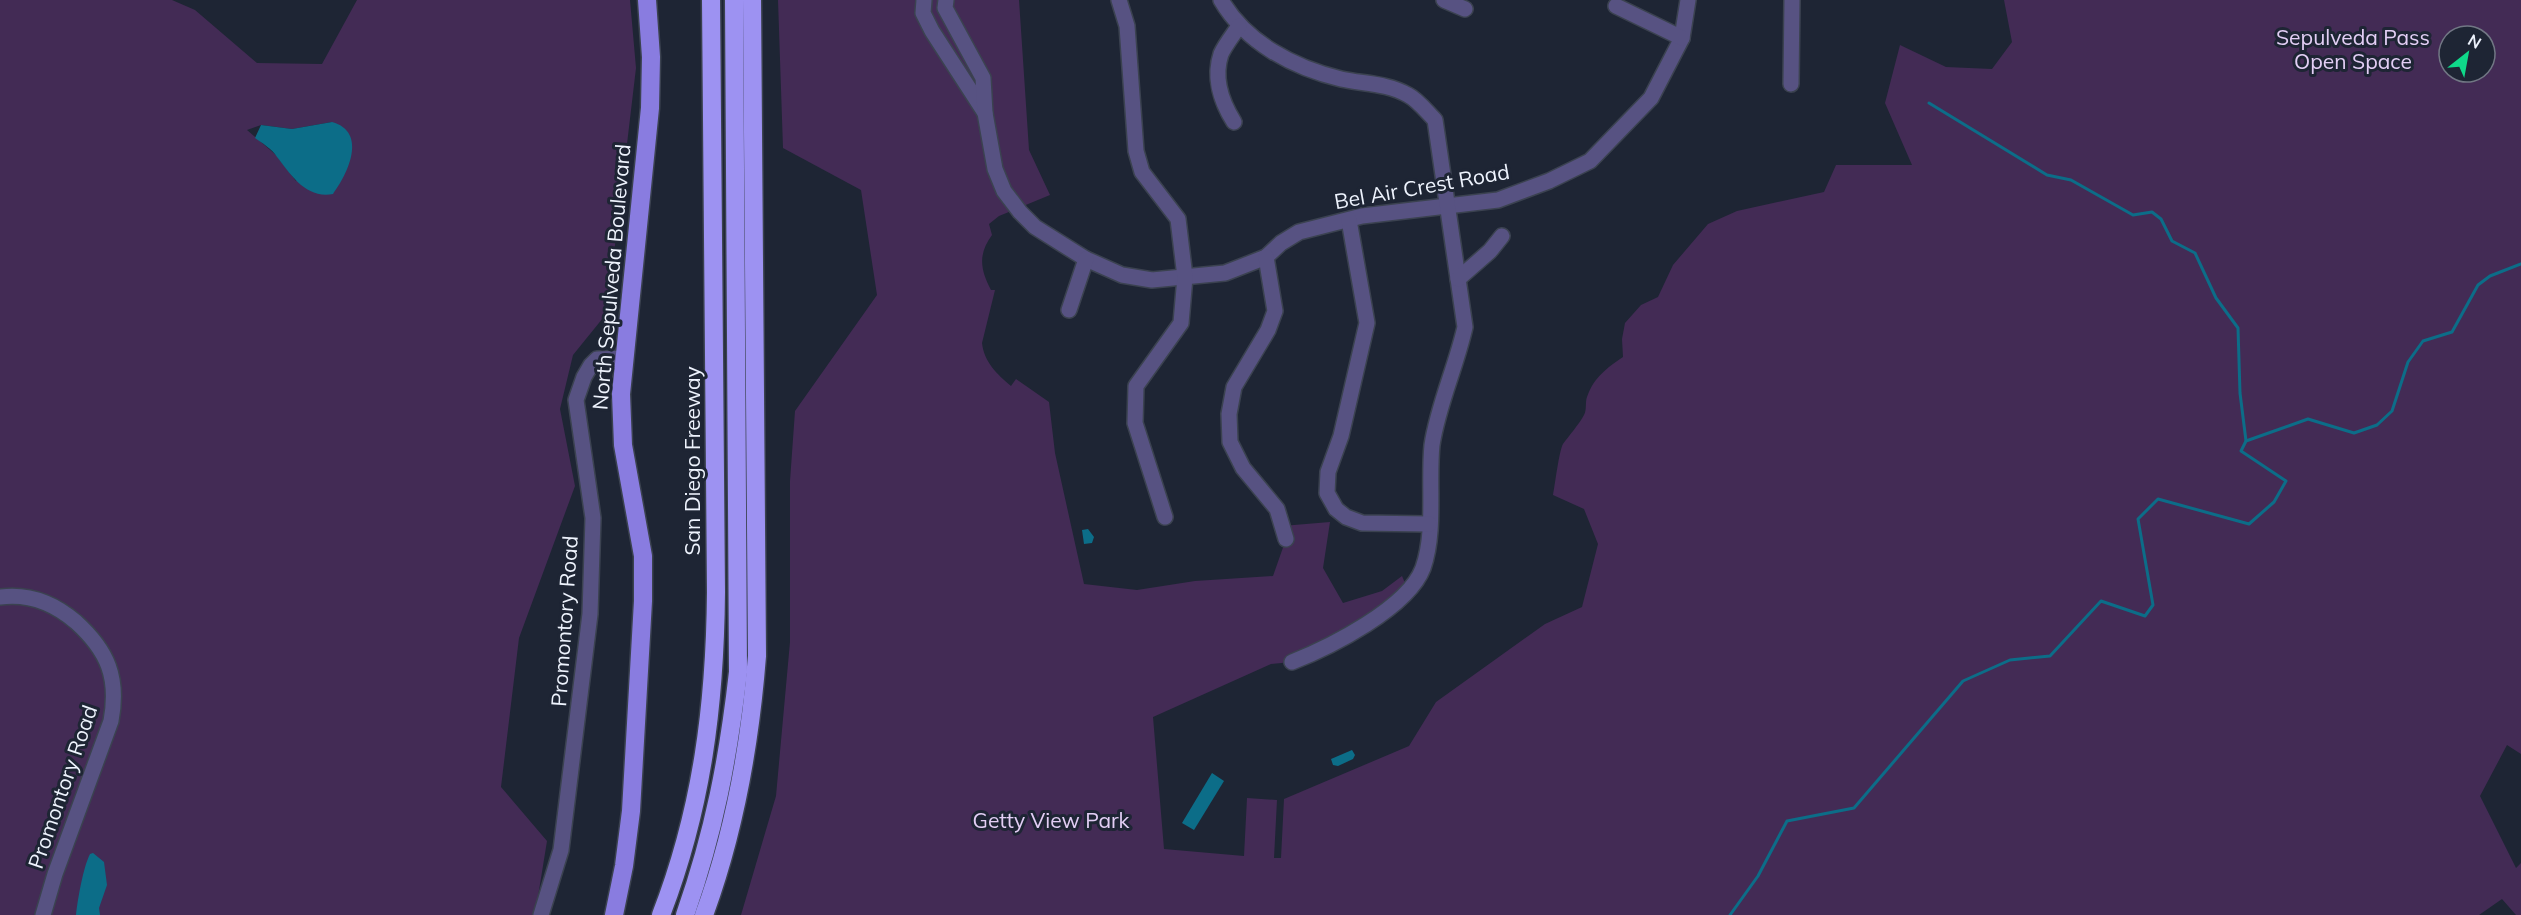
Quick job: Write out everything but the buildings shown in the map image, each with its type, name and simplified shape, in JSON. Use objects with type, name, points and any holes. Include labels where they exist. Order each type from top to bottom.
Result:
[{"type":"highway","name":"San Diego Freeway","points":[[661,915],[692,817],[704,762],[714,686],[716,592],[711,0]]},
{"type":"highway","points":[[673,915],[700,830],[714,768],[723,706],[728,628],[722,0]]},
{"type":"highway","points":[[685,915],[714,822],[731,735],[738,672],[734,0]]},
{"type":"highway","points":[[704,915],[728,840],[739,794],[749,736],[757,656],[752,0]]},
{"type":"main road","name":"North Sepulveda Boulevard","points":[[614,915],[624,866],[631,811],[644,579],[640,532],[623,445],[621,394],[648,126],[651,57],[646,0]]},
{"type":"street","name":"Bel Air Crest Road","points":[[924,0],[923,13],[932,31],[985,113]]},
{"type":"street","name":"Bel Air Crest Road","points":[[946,0],[945,8],[983,78],[985,113],[995,168],[1004,191],[1035,227],[1086,259],[1122,275],[1152,280],[1225,273],[1266,257],[1281,243],[1299,232],[1362,216],[1498,200],[1550,181],[1590,161],[1651,98],[1682,38],[1688,0]]},
{"type":"street","points":[[1119,0],[1127,26],[1136,151],[1142,172],[1178,219],[1185,277],[1181,323],[1136,386],[1135,423],[1165,517]]},
{"type":"street","points":[[1221,0],[1239,26],[1281,58],[1342,79],[1388,86],[1411,96],[1435,120],[1464,327],[1459,355],[1438,418],[1432,446],[1429,524],[1423,569],[1408,590],[1388,609],[1329,647],[1293,662]]},
{"type":"street","points":[[1444,0],[1465,9]]},
{"type":"street","points":[[1791,84],[1792,0]]},
{"type":"street","points":[[1616,6],[1682,38]]},
{"type":"street","points":[[1234,122],[1222,103],[1218,73],[1221,54],[1239,26]]},
{"type":"street","points":[[1349,220],[1367,323],[1341,436],[1326,482],[1327,493],[1336,508],[1346,517],[1362,523],[1429,524]]},
{"type":"street","points":[[1458,279],[1490,251],[1502,236]]},
{"type":"street","points":[[1266,257],[1275,311],[1268,330],[1234,387],[1228,414],[1230,441],[1243,468],[1277,509],[1286,538]]},
{"type":"street","points":[[1069,310],[1086,259]]},
{"type":"street","name":"Promontory Road","points":[[541,915],[561,850],[590,614],[593,518],[576,400],[584,377],[597,359],[623,358]]},
{"type":"street","name":"Promontory Road","points":[[0,597],[28,597],[43,601],[64,612],[99,645],[107,660],[114,687],[111,721],[55,874],[43,915]]},
{"type":"green space","points":[[0,0],[172,0],[195,10],[257,63],[322,64],[357,0],[630,0],[636,68],[607,313],[573,355],[560,409],[575,486],[519,638],[501,787],[547,841],[535,915],[0,915]],"holes":[[[332,122],[296,181],[276,155],[247,130],[261,125],[292,129]]]},
{"type":"green space","points":[[778,0],[1019,0],[1029,150],[1050,195],[999,216],[989,224],[992,235],[984,249],[982,262],[987,282],[991,290],[995,290],[982,343],[988,362],[1011,386],[1016,379],[1049,402],[1055,453],[1084,584],[1137,590],[1195,581],[1273,576],[1286,539],[1282,526],[1330,522],[1323,568],[1343,603],[1382,591],[1402,576],[1408,590],[1292,662],[1271,664],[1153,717],[1164,849],[1244,856],[1247,798],[1277,800],[1274,858],[1281,858],[1284,799],[1409,746],[1436,702],[1545,624],[1582,607],[1598,544],[1584,509],[1553,495],[1563,444],[1584,415],[1586,399],[1593,384],[1623,357],[1622,339],[1625,323],[1641,305],[1658,297],[1673,265],[1708,224],[1737,211],[1824,192],[1836,165],[1912,165],[1885,103],[1900,45],[1946,67],[1992,69],[2012,42],[2004,0],[2521,0],[2521,754],[2507,745],[2480,796],[2516,868],[2521,863],[2521,915],[2516,915],[2502,899],[2479,915],[741,915],[776,796],[790,642],[790,481],[795,411],[877,295],[861,190],[783,148]]},
{"type":"water","points":[[332,122],[343,127],[352,144],[349,165],[333,194],[315,193],[300,184],[272,151],[255,138],[261,125],[292,129]]},
{"type":"water","points":[[1088,529],[1094,537],[1092,543],[1084,544],[1082,530]]},
{"type":"water","points":[[1352,750],[1355,755],[1353,759],[1338,766],[1333,765],[1331,759]]},
{"type":"water","points":[[1212,773],[1224,781],[1194,830],[1182,823]]},
{"type":"water","points":[[93,853],[104,862],[107,885],[99,908],[100,915],[76,915],[85,867],[90,854]]},
{"type":"waterway","points":[[1929,103],[2047,175],[2071,180],[2133,215],[2152,212],[2161,219],[2172,241],[2195,253],[2216,298],[2238,328],[2240,393],[2246,441]]},
{"type":"waterway","points":[[1730,915],[1758,876],[1787,821],[1854,808],[1963,681],[2010,660],[2050,656],[2101,601],[2145,616],[2153,605],[2138,519],[2158,499],[2249,524],[2274,502],[2286,481],[2241,451],[2246,441],[2308,419],[2354,433],[2377,425],[2392,411],[2408,362],[2423,341],[2452,332],[2478,285],[2490,276],[2521,264]]},
{"type":"park label","name":"Sepulveda Pass Open Space","points":[[2353,50]]},
{"type":"park label","name":"Getty View Park","points":[[1051,821]]}]
